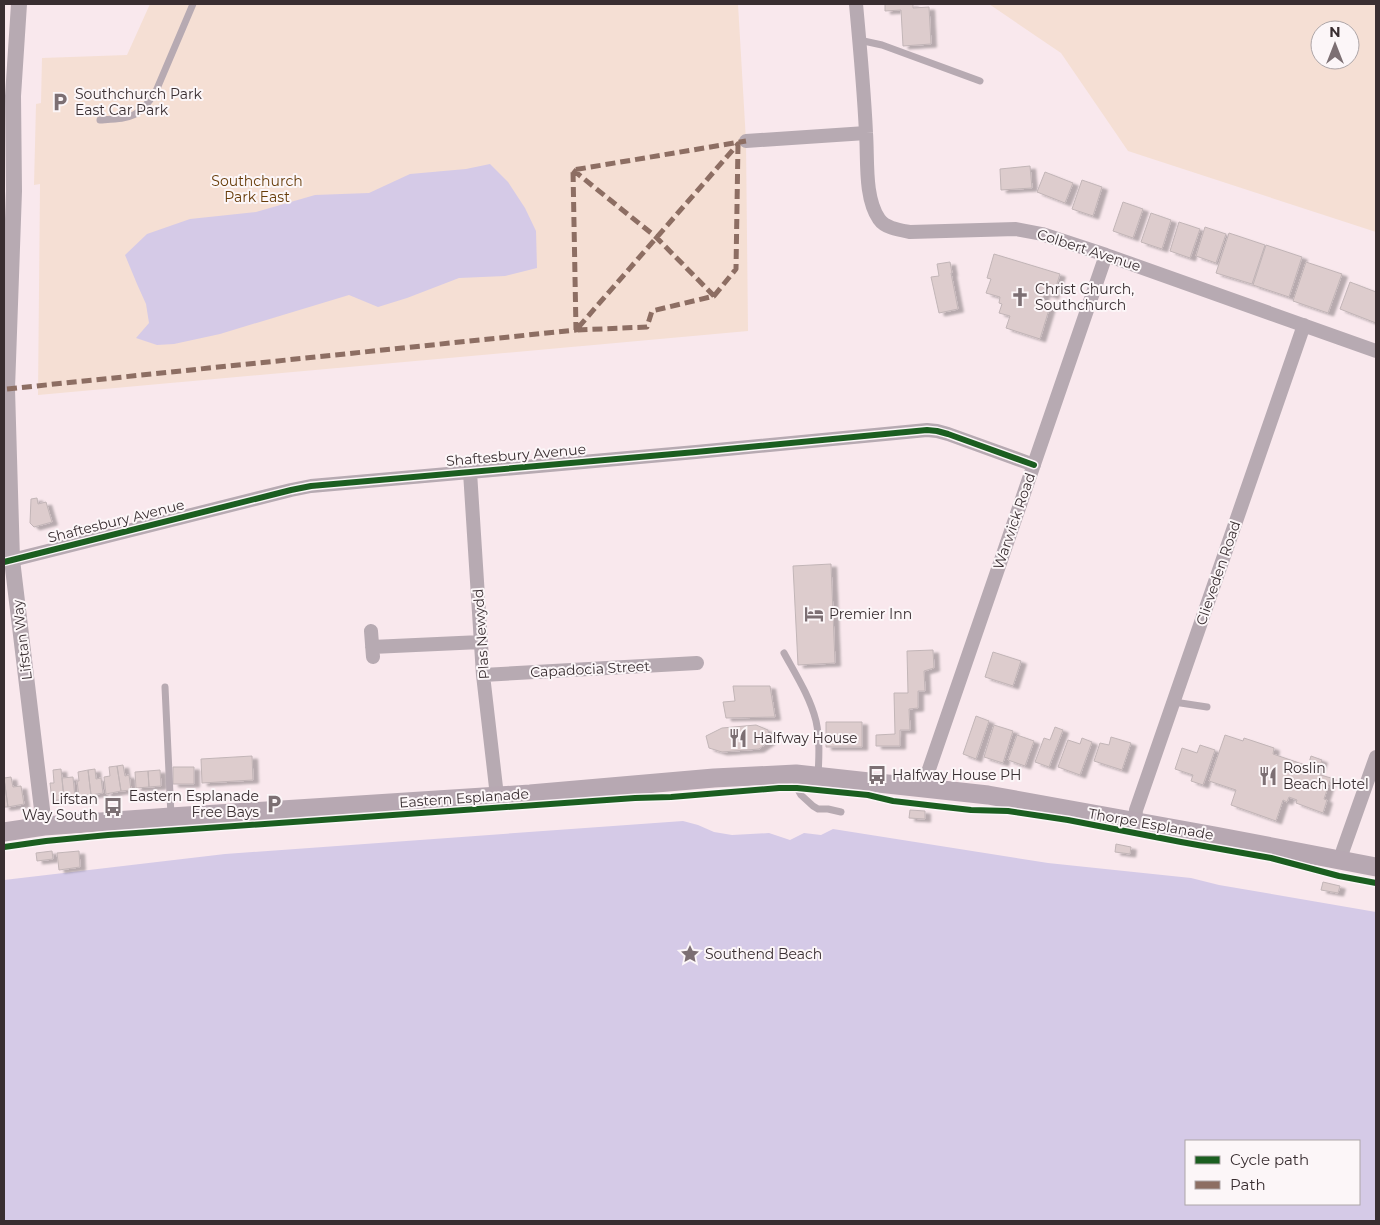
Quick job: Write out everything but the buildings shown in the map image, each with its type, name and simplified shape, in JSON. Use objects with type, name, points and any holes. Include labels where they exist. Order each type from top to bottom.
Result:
[{"type":"main road","name":"Eastern Esplanade","points":[[4,832],[44,826],[171,816],[496,796],[714,778],[796,774],[925,788]]},
{"type":"main road","name":"Thorpe Esplanade","points":[[925,788],[988,795],[1376,867]]},
{"type":"street","name":"Lifstan Way","points":[[19,4],[13,96],[14,191],[7,389],[8,561],[44,826]]},
{"type":"street","name":"Colbert Avenue","points":[[856,4],[869,191],[872,204],[881,222],[895,229],[910,232],[1024,230],[1106,255],[1376,351]]},
{"type":"street","points":[[746,141],[866,133]]},
{"type":"street","name":"Warwick Road","points":[[925,788],[926,778],[1106,255]]},
{"type":"street","name":"Clieveden Road","points":[[1135,822],[1136,810],[1304,325]]},
{"type":"street","name":"Shaftesbury Avenue","points":[[8,561],[301,488],[470,472],[927,430],[948,434],[1034,465]]},
{"type":"street","name":"Plas Newydd","points":[[470,472],[483,675],[496,796]]},
{"type":"street","points":[[371,631],[373,652],[481,642]]},
{"type":"street","name":"Capadocia Street","points":[[483,675],[697,663]]},
{"type":"street","points":[[1341,860],[1376,757]]},
{"type":"lane","points":[[100,120],[126,118],[136,115],[147,105],[156,92],[194,4]]},
{"type":"lane","points":[[859,40],[882,45],[980,81]]},
{"type":"lane","points":[[784,653],[802,686],[817,723],[818,777]]},
{"type":"lane","points":[[165,687],[171,816]]},
{"type":"lane","points":[[1174,702],[1207,707]]},
{"type":"lane","points":[[796,774],[797,788],[801,795],[813,806],[818,809],[841,812]]},
{"type":"green space","name":"Southchurch Park East","points":[[150,4],[738,4],[746,141],[748,331],[38,395],[40,184],[34,185],[36,104],[41,103],[42,58],[127,55]]},
{"type":"green space","points":[[989,4],[1376,4],[1376,232],[1128,151],[1061,53]]},
{"type":"shaded area","points":[[490,164],[508,182],[525,208],[536,231],[537,268],[505,276],[459,278],[378,307],[349,295],[220,334],[174,344],[157,345],[136,338],[149,323],[146,304],[125,255],[147,234],[190,219],[256,212],[315,195],[369,193],[410,174],[466,169]]},
{"type":"shaded area","points":[[683,821],[714,832],[732,835],[769,833],[790,840],[804,833],[821,835],[833,829],[1048,863],[1191,878],[1219,885],[1376,912],[1376,1221],[4,1221],[4,880],[225,854]]},
{"type":"marked path","points":[[7,389],[576,330],[573,170],[746,141]]},
{"type":"marked path","points":[[738,144],[736,269],[714,296],[652,311],[647,327],[576,330],[738,144]]},
{"type":"marked path","points":[[573,170],[656,237],[714,296]]},
{"type":"cycle path","points":[[4,562],[311,486],[927,430],[948,434],[1034,465]]},
{"type":"cycle path","points":[[4,847],[108,835],[797,788],[868,795],[893,801],[971,810],[1008,811],[1068,820],[1271,858],[1339,876],[1376,883]]},
{"type":"place","name":"Southchurch Park East Car Park","points":[[60,102]]},
{"type":"place","name":"Christ Church, Southchurch","points":[[1020,297]]},
{"type":"place","name":"Premier Inn","points":[[814,614]]},
{"type":"place","name":"Halfway House","points":[[738,738]]},
{"type":"place","name":"Halfway House PH","points":[[877,775]]},
{"type":"place","name":"Roslin Beach Hotel","points":[[1268,776]]},
{"type":"place","name":"Eastern Esplanade Free Bays","points":[[274,804]]},
{"type":"place","name":"Lifstan Way South","points":[[113,807]]},
{"type":"place","name":"Southend Beach","points":[[690,954]]}]
